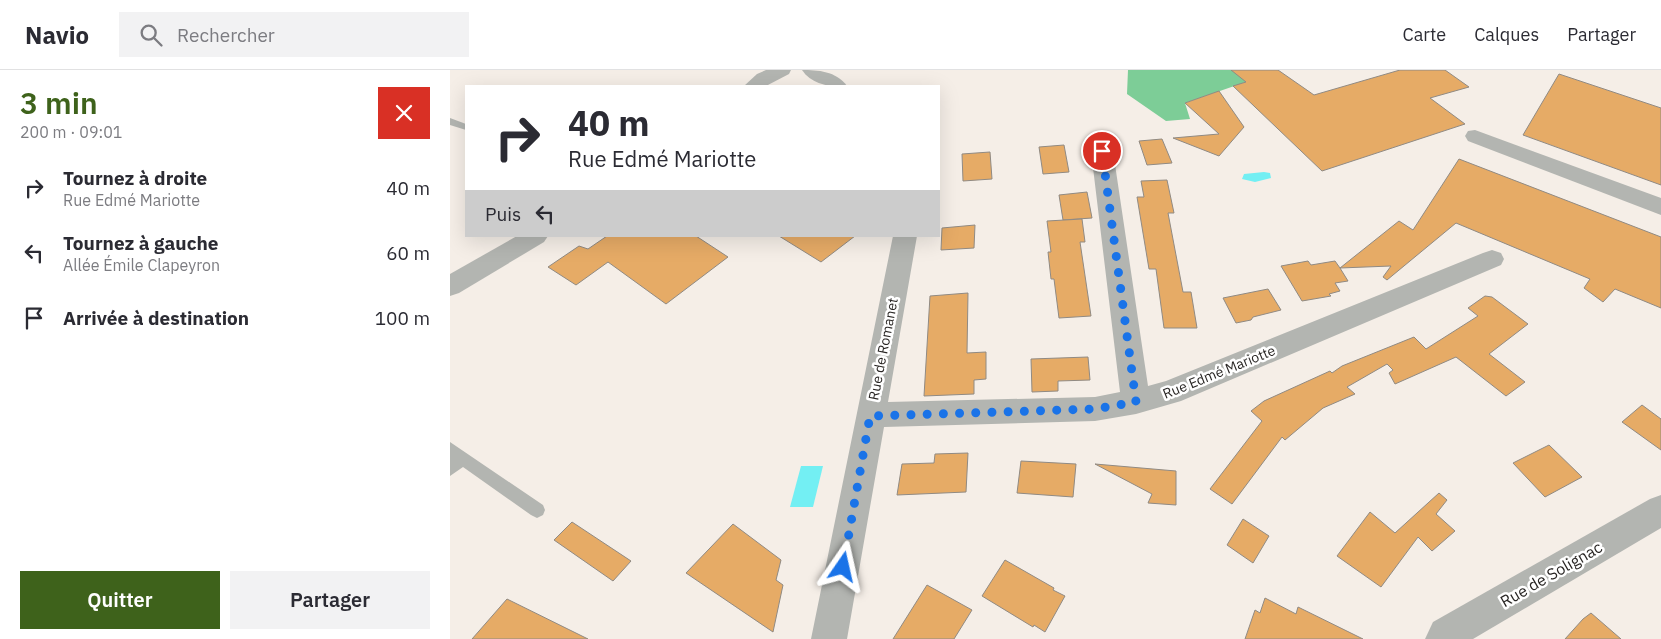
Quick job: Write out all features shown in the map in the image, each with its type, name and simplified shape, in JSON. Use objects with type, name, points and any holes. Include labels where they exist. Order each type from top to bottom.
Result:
[{"type":"street","points":[[755,85],[764,78],[782,70]]},
{"type":"street","points":[[811,70],[835,85]]},
{"type":"street","points":[[1475,136],[1661,208]]},
{"type":"street","points":[[1102,151],[1136,402]]},
{"type":"street","points":[[450,286],[534,237]]},
{"type":"street","name":"Rue de Romanet","points":[[829,639],[905,237]]},
{"type":"street","name":"Rue Edmé Mariotte","points":[[870,416],[1095,409],[1136,402],[1171,392],[1492,259]]},
{"type":"street","name":"Rue de Solignac","points":[[1443,639],[1446,635],[1661,510]]},
{"type":"lane","points":[[450,121],[465,127]]},
{"type":"lane","points":[[454,459],[537,510]]},
{"type":"green space","points":[[1128,70],[1246,70],[1246,82],[1185,103],[1190,119],[1166,121],[1127,94]]},
{"type":"water","points":[[1270,173],[1271,178],[1255,182],[1242,179],[1244,174]]},
{"type":"water","points":[[801,466],[823,466],[813,507],[790,507]]},
{"type":"building","points":[[1231,70],[1278,70],[1314,95],[1400,70],[1445,70],[1469,87],[1430,98],[1465,124],[1322,171],[1233,86],[1246,82]]},
{"type":"building","points":[[1559,74],[1661,108],[1661,185],[1523,135]]},
{"type":"building","points":[[1219,91],[1244,127],[1219,156],[1173,138],[1219,134],[1185,103]]},
{"type":"building","points":[[1162,139],[1172,163],[1147,165],[1139,141]]},
{"type":"building","points":[[1064,145],[1069,172],[1043,174],[1039,147]]},
{"type":"building","points":[[990,152],[992,179],[963,181],[962,154]]},
{"type":"building","points":[[1459,159],[1661,237],[1661,308],[1615,289],[1603,302],[1584,288],[1590,279],[1456,223],[1387,280],[1383,277],[1391,266],[1340,268],[1399,221],[1413,230]]},
{"type":"building","points":[[1167,180],[1174,213],[1168,213],[1183,292],[1191,292],[1197,328],[1164,328],[1156,269],[1149,269],[1137,197],[1144,197],[1141,181]]},
{"type":"building","points":[[1087,192],[1092,218],[1063,220],[1059,195]]},
{"type":"building","points":[[1082,219],[1085,242],[1080,242],[1091,316],[1059,318],[1054,279],[1051,279],[1048,252],[1051,252],[1047,221]]},
{"type":"building","points":[[975,225],[974,248],[941,250],[942,228]]},
{"type":"building","points":[[606,237],[698,237],[728,257],[666,304],[608,262],[576,285],[548,267],[579,246],[588,249]]},
{"type":"building","points":[[781,237],[854,237],[821,262]]},
{"type":"building","points":[[1308,261],[1311,265],[1335,261],[1348,281],[1335,283],[1340,291],[1329,294],[1331,296],[1302,301],[1281,266]]},
{"type":"building","points":[[1268,289],[1281,310],[1236,323],[1223,298]]},
{"type":"building","points":[[968,293],[967,353],[986,352],[986,379],[974,380],[974,394],[924,396],[930,296]]},
{"type":"building","points":[[1485,296],[1492,297],[1528,324],[1489,354],[1525,382],[1506,396],[1456,357],[1395,384],[1389,373],[1393,370],[1387,364],[1347,387],[1355,394],[1323,408],[1285,440],[1282,437],[1232,504],[1210,489],[1262,421],[1251,411],[1264,401],[1330,371],[1332,373],[1342,366],[1414,337],[1426,349],[1478,316],[1468,308]]},
{"type":"building","points":[[1088,357],[1090,380],[1058,381],[1058,391],[1032,392],[1031,359]]},
{"type":"building","points":[[1642,405],[1661,419],[1661,450],[1622,422]]},
{"type":"building","points":[[1549,445],[1582,477],[1545,497],[1513,463]]},
{"type":"building","points":[[968,453],[966,492],[897,495],[902,464],[934,463],[935,454]]},
{"type":"building","points":[[1021,461],[1076,464],[1073,497],[1017,493]]},
{"type":"building","points":[[1095,464],[1176,471],[1176,505],[1148,503],[1152,494]]},
{"type":"building","points":[[1439,493],[1447,500],[1436,514],[1455,531],[1432,551],[1418,537],[1381,587],[1337,556],[1370,512],[1395,533]]},
{"type":"building","points":[[1243,519],[1269,536],[1253,563],[1227,545]]},
{"type":"building","points":[[572,522],[631,561],[613,581],[554,540]]},
{"type":"building","points":[[733,524],[781,560],[776,580],[783,585],[773,632],[686,573]]},
{"type":"building","points":[[1005,560],[1065,596],[1045,632],[1034,625],[1033,627],[982,596]]},
{"type":"building","points":[[927,585],[972,610],[954,639],[893,639]]},
{"type":"building","points":[[1265,598],[1296,614],[1298,607],[1363,639],[1245,639],[1255,610],[1260,613]]},
{"type":"building","points":[[507,599],[588,639],[472,639]]},
{"type":"building","points":[[1591,613],[1621,639],[1565,639]]},
{"type":"route","points":[[843,567],[870,416],[1095,409],[1136,402],[1102,151]]}]
